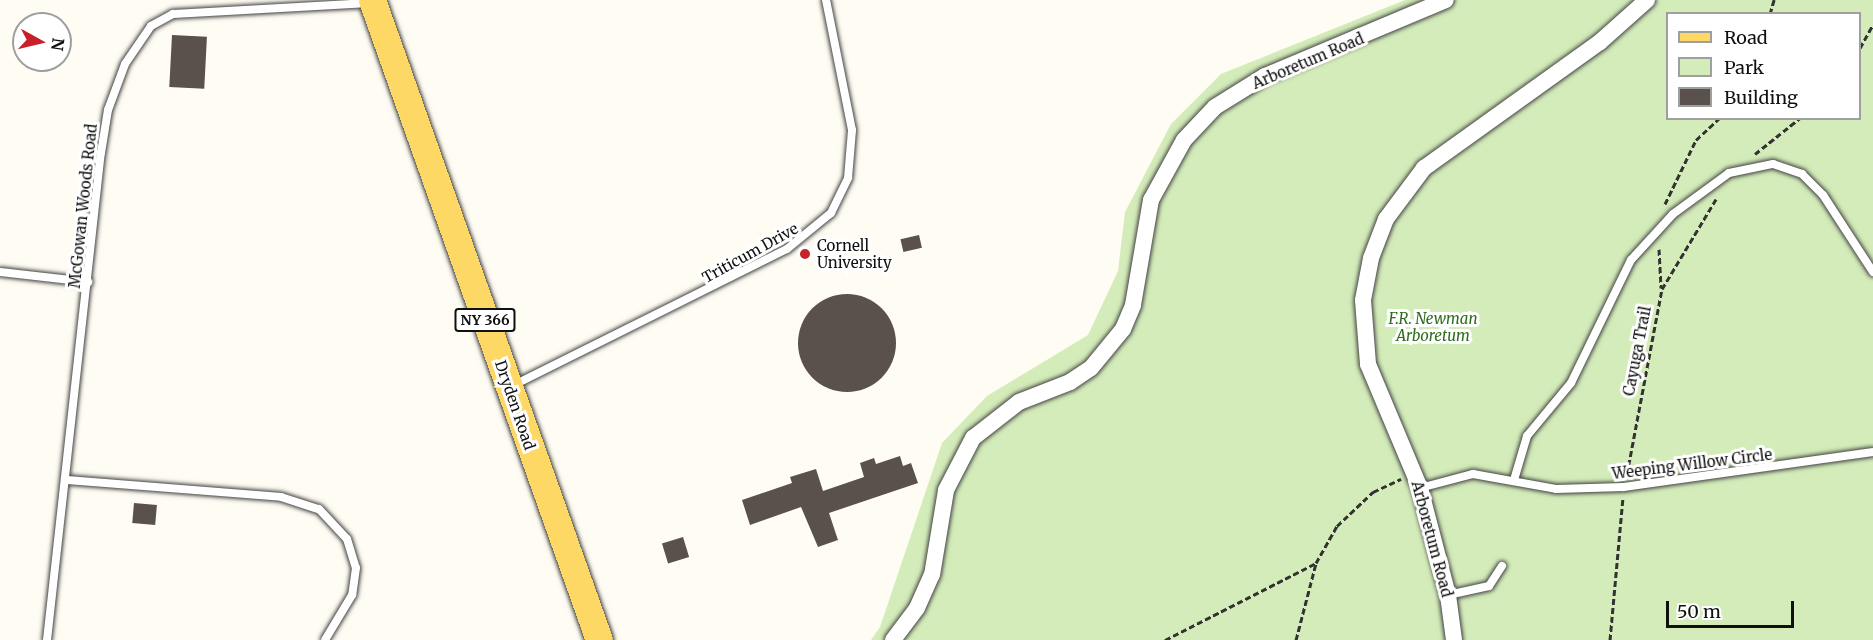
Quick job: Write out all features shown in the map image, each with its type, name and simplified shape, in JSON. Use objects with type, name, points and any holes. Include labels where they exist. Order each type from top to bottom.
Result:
[{"type":"main road","name":"Dryden Road","points":[[373,1],[595,639]]},
{"type":"street","name":"Arboretum Road","points":[[893,640],[917,608],[932,575],[946,490],[973,438],[1019,402],[1070,382],[1091,368],[1123,329],[1133,305],[1151,200],[1184,140],[1215,107],[1266,76],[1446,0]]},
{"type":"street","name":"Arboretum Road","points":[[1454,640],[1448,595],[1417,480],[1374,384],[1364,343],[1366,279],[1386,219],[1424,168],[1600,42],[1647,0]]},
{"type":"lane","name":"Triticum Drive","points":[[509,387],[787,249],[831,213],[848,178],[852,130],[826,0]]},
{"type":"lane","name":"McGowan Woods Road","points":[[47,640],[108,110],[125,64],[151,26],[173,14],[373,1]]},
{"type":"lane","points":[[1514,480],[1527,436],[1571,383],[1631,260],[1673,214],[1732,171],[1773,164],[1802,174],[1823,195],[1873,272]]},
{"type":"lane","points":[[0,272],[88,282]]},
{"type":"lane","name":"Weeping Willow Circle","points":[[1417,480],[1473,474],[1556,489],[1624,487],[1873,452]]},
{"type":"lane","points":[[67,480],[248,493],[309,503],[333,520],[351,549],[356,579],[348,602],[325,640]]},
{"type":"lane","points":[[1448,595],[1489,586],[1502,566]]},
{"type":"path","points":[[1861,46],[1873,25]]},
{"type":"path","name":"Cayuga Trail","points":[[1610,640],[1624,487],[1662,289],[1732,171],[1797,120]]},
{"type":"path","points":[[1296,640],[1316,563],[1338,526],[1373,492],[1417,480]]},
{"type":"path","points":[[1168,640],[1316,563]]},
{"type":"green space","name":"F.R. Newman Arboretum","points":[[1405,0],[1873,0],[1873,640],[871,640],[880,627],[942,443],[987,396],[1088,335],[1118,271],[1125,212],[1171,124],[1221,74]]},
{"type":"building","points":[[172,35],[207,37],[204,89],[169,87]]},
{"type":"building","points":[[919,235],[922,248],[903,252],[900,239]]},
{"type":"building","points":[[847,294],[866,298],[882,308],[892,324],[896,343],[892,362],[882,378],[866,388],[847,392],[828,388],[812,378],[802,362],[798,343],[802,324],[812,308],[828,298]]},
{"type":"building","points":[[900,456],[903,466],[911,463],[918,483],[829,513],[838,540],[818,547],[801,507],[750,525],[742,500],[792,483],[790,477],[816,469],[823,491],[864,477],[860,463],[874,458],[876,464]]},
{"type":"building","points":[[134,503],[157,505],[155,525],[132,523]]},
{"type":"building","points":[[683,537],[689,557],[668,564],[662,543]]},
{"type":"place","name":"Cornell University","points":[[805,254]]}]
